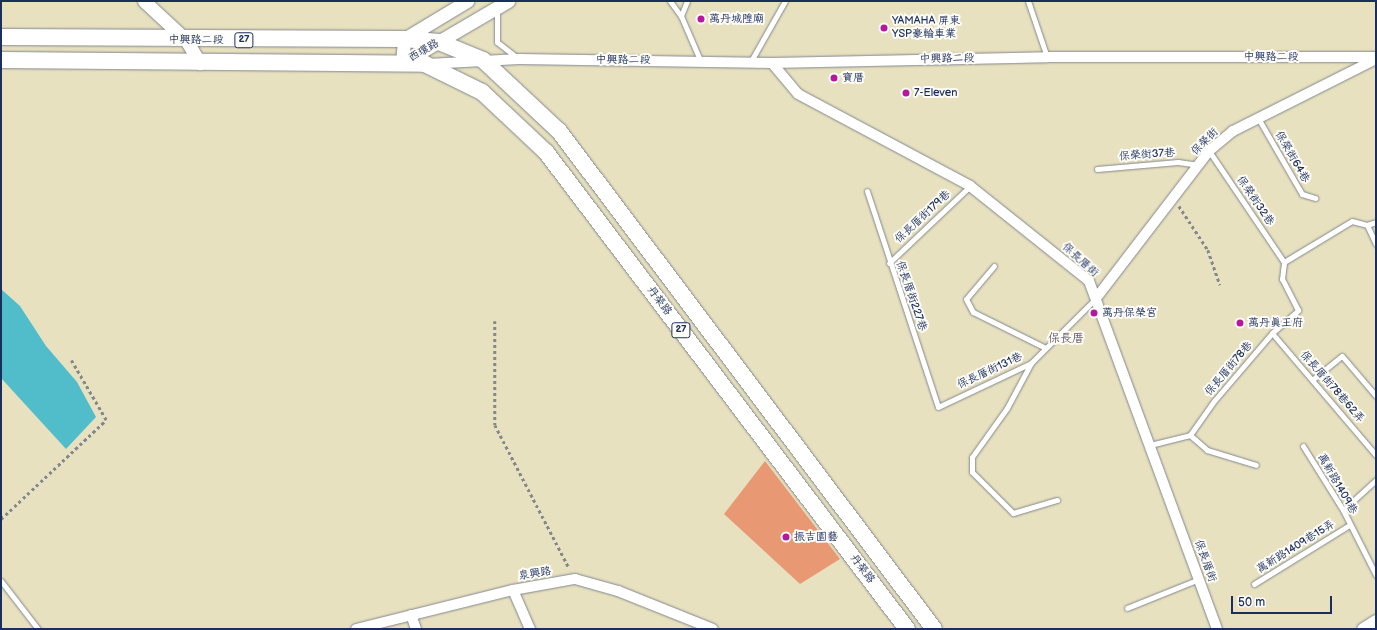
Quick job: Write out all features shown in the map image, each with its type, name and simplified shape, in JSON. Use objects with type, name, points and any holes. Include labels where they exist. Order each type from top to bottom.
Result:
[{"type":"main road","name":"中興路二段","points":[[1,37],[186,40],[404,39],[439,42],[483,60]]},
{"type":"main road","name":"中興路二段","points":[[1,60],[200,63],[402,62],[425,64]]},
{"type":"main road","name":"丹榮路","points":[[483,60],[559,131],[761,402],[934,629]]},
{"type":"main road","name":"丹榮路","points":[[425,64],[482,92],[546,152],[907,629]]},
{"type":"main road","points":[[745,415],[761,402]]},
{"type":"street","points":[[144,1],[186,40],[200,63]]},
{"type":"street","name":"西環路","points":[[402,62],[404,39],[468,1]]},
{"type":"street","name":"西環路","points":[[402,62],[439,42],[502,4]]},
{"type":"street","name":"中興路二段","points":[[425,64],[519,59],[700,60],[772,63],[1047,57],[1376,58]]},
{"type":"street","name":"保榮街","points":[[1097,297],[1209,151],[1233,131],[1376,58]]},
{"type":"street","name":"保長厝街","points":[[772,63],[798,94],[970,186],[1089,281],[1097,297],[1217,629]]},
{"type":"street","name":"泉興路","points":[[356,629],[513,590],[575,580],[618,591],[713,629]]},
{"type":"street","points":[[513,590],[530,629]]},
{"type":"street","points":[[411,615],[416,629]]},
{"type":"street","points":[[1363,629],[1376,621]]},
{"type":"lane","points":[[670,1],[681,16],[700,60]]},
{"type":"lane","points":[[681,16],[687,1]]},
{"type":"lane","points":[[751,61],[785,1]]},
{"type":"lane","points":[[1028,1],[1047,57]]},
{"type":"lane","points":[[502,4],[494,27],[497,42],[519,59]]},
{"type":"lane","name":"保榮街64巷","points":[[1258,118],[1302,194],[1315,198]]},
{"type":"lane","name":"保榮街32巷","points":[[1209,151],[1284,262]]},
{"type":"lane","name":"保榮街37巷","points":[[1097,169],[1178,162],[1199,165]]},
{"type":"lane","name":"保長厝街179巷","points":[[889,263],[970,186]]},
{"type":"lane","name":"保長厝街227巷","points":[[867,191],[889,263],[938,407]]},
{"type":"lane","points":[[1284,262],[1352,221],[1367,225],[1376,222]]},
{"type":"lane","points":[[1367,225],[1376,244]]},
{"type":"lane","name":"保長厝街78巷","points":[[1190,435],[1214,401],[1272,334],[1298,310],[1282,279],[1284,262]]},
{"type":"lane","points":[[994,266],[966,299],[973,312],[1046,348]]},
{"type":"lane","name":"保長厝街131巷","points":[[938,407],[1031,363],[1097,297]]},
{"type":"lane","name":"保長厝街78巷62弄","points":[[1272,334],[1376,455]]},
{"type":"lane","points":[[1312,380],[1342,356],[1376,396]]},
{"type":"lane","points":[[1031,363],[1008,408],[972,457],[972,472],[1013,513],[1057,500]]},
{"type":"lane","points":[[1150,445],[1190,435],[1207,450],[1256,465]]},
{"type":"lane","name":"萬新路1409巷","points":[[1303,446],[1343,510],[1348,526],[1376,575]]},
{"type":"lane","points":[[1343,510],[1376,480]]},
{"type":"lane","name":"萬新路1409巷15弄","points":[[1254,584],[1348,526]]},
{"type":"lane","points":[[1127,608],[1199,579]]},
{"type":"lane","points":[[1,581],[38,629]]},
{"type":"path","points":[[1174,197],[1208,250],[1220,285]]},
{"type":"path","points":[[495,321],[495,425],[575,580]]},
{"type":"path","points":[[1,519],[106,420],[71,360]]},
{"type":"water","points":[[1,289],[20,306],[46,346],[77,382],[96,417],[66,449],[1,378]]},
{"type":"building","name":"振吉園藝","points":[[765,461],[840,559],[800,584],[724,514]]},
{"type":"place","name":"萬丹城隍廟","points":[[701,19]]},
{"type":"place","name":"YAMAHA 屏東 YSP豪輪車業","points":[[884,28]]},
{"type":"place","name":"寶厝","points":[[834,78]]},
{"type":"place","name":"7-Eleven","points":[[906,93]]},
{"type":"place","name":"萬丹保榮宮","points":[[1094,313]]},
{"type":"place","name":"萬丹真王府","points":[[1240,323]]},
{"type":"place","name":"振吉園藝","points":[[786,537]]},
{"type":"district","name":"保長厝","points":[[1066,339]]}]
